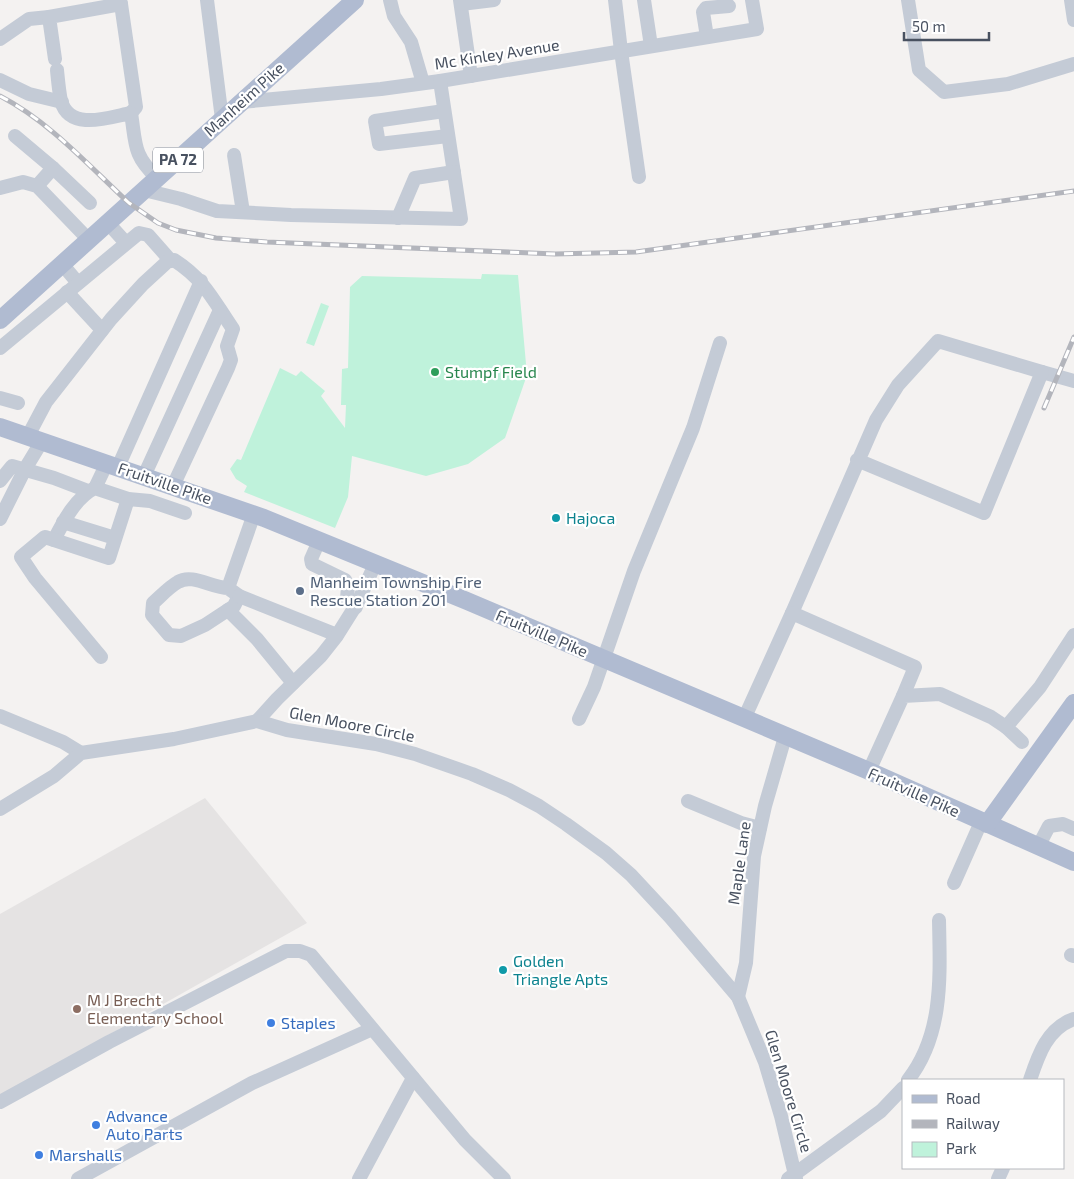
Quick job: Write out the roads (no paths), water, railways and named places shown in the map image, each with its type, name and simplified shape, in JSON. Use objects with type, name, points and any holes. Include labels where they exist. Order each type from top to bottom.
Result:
[{"type":"main road","name":"Manheim Pike","points":[[5,315],[355,0]]},
{"type":"main road","name":"Fruitville Pike","points":[[0,427],[254,514],[320,540],[869,771],[1074,862]]},
{"type":"main road","points":[[984,823],[1074,703]]},
{"type":"street","points":[[207,0],[222,120]]},
{"type":"street","points":[[390,0],[394,16],[411,42],[423,83]]},
{"type":"street","points":[[471,76],[460,2],[494,0]]},
{"type":"street","points":[[615,0],[620,51],[639,177]]},
{"type":"street","points":[[644,0],[650,46]]},
{"type":"street","name":"Mc Kinley Avenue","points":[[241,102],[380,89],[440,81],[757,29],[752,0]]},
{"type":"street","points":[[908,0],[920,70],[944,92],[1008,84],[1074,64]]},
{"type":"street","points":[[1071,0],[1074,20]]},
{"type":"street","points":[[0,39],[29,19],[49,17],[121,2],[136,107],[131,113],[95,120],[84,120],[73,117],[66,110],[62,102],[49,17]]},
{"type":"street","points":[[707,37],[703,12],[706,8],[729,6]]},
{"type":"street","points":[[0,80],[29,94],[62,102]]},
{"type":"street","points":[[144,190],[181,199],[217,211],[461,219],[440,81]]},
{"type":"street","points":[[444,111],[375,121],[379,144],[448,136]]},
{"type":"street","points":[[131,113],[137,151],[144,165],[158,178]]},
{"type":"street","points":[[16,136],[90,203]]},
{"type":"street","points":[[234,155],[243,212]]},
{"type":"street","points":[[37,186],[52,168]]},
{"type":"street","points":[[398,218],[415,178],[454,172]]},
{"type":"street","points":[[0,188],[23,182],[37,186],[88,239]]},
{"type":"street","points":[[108,223],[126,243]]},
{"type":"street","points":[[0,348],[139,233],[148,235],[171,261]]},
{"type":"street","points":[[0,519],[25,469],[46,402],[102,330],[143,284],[167,262],[174,260],[187,268],[201,281],[233,329],[227,346],[231,360],[194,441],[158,481]]},
{"type":"street","points":[[62,264],[78,283]]},
{"type":"street","points":[[54,540],[63,522],[112,465],[201,281]]},
{"type":"street","points":[[67,292],[102,330]]},
{"type":"street","points":[[150,501],[158,481],[162,437],[220,310]]},
{"type":"street","points":[[5,315],[26,326]]},
{"type":"street","points":[[744,719],[792,614],[857,460],[876,420],[898,385],[938,341],[1074,381]]},
{"type":"street","points":[[580,718],[594,687],[602,659],[634,571],[693,428],[720,343]]},
{"type":"street","points":[[857,460],[984,513],[1042,372]]},
{"type":"street","points":[[0,398],[18,403]]},
{"type":"street","points":[[0,482],[12,466],[128,500],[150,501],[184,513]]},
{"type":"street","points":[[101,657],[34,578],[21,557],[45,537],[109,558],[128,500]]},
{"type":"street","points":[[254,514],[234,592],[234,606],[205,625],[181,636],[169,634],[152,614],[153,603],[179,581],[192,579],[234,592],[337,636]]},
{"type":"street","points":[[63,522],[115,538]]},
{"type":"street","points":[[320,540],[311,559],[312,564],[344,580],[348,586],[347,599],[356,606]]},
{"type":"street","points":[[258,721],[321,656],[337,636],[356,606],[375,564]]},
{"type":"street","points":[[228,610],[257,639],[293,683]]},
{"type":"street","points":[[792,614],[915,667],[869,771]]},
{"type":"street","points":[[1006,727],[1040,687],[1074,635]]},
{"type":"street","points":[[903,696],[940,694],[991,717],[1006,727],[1022,742]]},
{"type":"street","points":[[0,716],[63,742],[81,753],[54,776],[0,809]]},
{"type":"street","name":"Glen Moore Circle","points":[[81,753],[174,739],[258,721],[287,730],[376,744],[424,757],[472,774],[509,790],[539,806],[592,842],[631,875],[670,917],[738,997],[765,1062],[782,1116],[793,1177]]},
{"type":"street","name":"Maple Lane","points":[[738,997],[746,963],[754,856],[765,806],[785,736]]},
{"type":"street","points":[[688,801],[741,823],[760,828]]},
{"type":"street","points":[[954,883],[984,823]]},
{"type":"street","points":[[1038,847],[1049,826],[1063,824],[1074,829]]},
{"type":"street","points":[[909,1079],[927,1047],[935,1022],[939,1000],[939,920]]},
{"type":"street","points":[[0,1102],[109,1042],[286,951],[300,951],[310,955],[465,1140],[504,1179]]},
{"type":"street","points":[[1030,1079],[1040,1053],[1049,1036],[1065,1022],[1074,1019]]},
{"type":"street","points":[[78,1179],[252,1083],[372,1029]]},
{"type":"street","points":[[359,1179],[413,1078]]},
{"type":"street","points":[[793,1177],[881,1111],[902,1089]]},
{"type":"railway","points":[[0,96],[52,131],[129,203],[158,223],[176,230],[216,238],[267,242],[555,254],[636,252],[1074,191]]},
{"type":"railway","points":[[1044,408],[1074,337]]},
{"type":"place","name":"Stumpf Field","points":[[435,372]]},
{"type":"place","name":"Hajoca","points":[[556,518]]},
{"type":"place","name":"Manheim Township Fire Rescue Station 201","points":[[300,591]]},
{"type":"place","name":"Golden Triangle Apts","points":[[503,970]]},
{"type":"place","name":"M J Brecht Elementary School","points":[[77,1009]]},
{"type":"place","name":"Staples","points":[[271,1023]]},
{"type":"place","name":"Advance Auto Parts","points":[[96,1125]]},
{"type":"place","name":"Marshalls","points":[[39,1155]]}]
